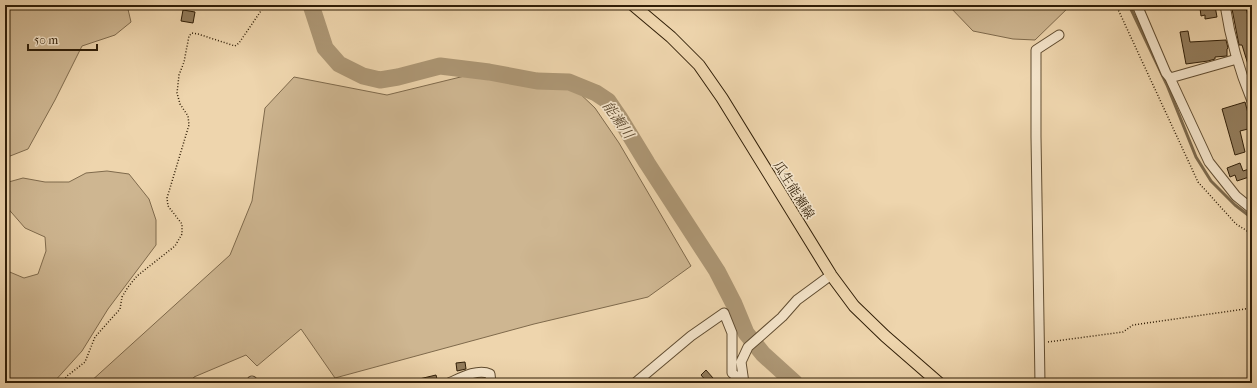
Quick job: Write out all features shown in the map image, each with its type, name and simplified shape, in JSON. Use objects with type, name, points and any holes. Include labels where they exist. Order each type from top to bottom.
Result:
[{"type":"main road","name":"瓜生能瀬線","points":[[633,5],[671,37],[699,65],[722,98],[831,276],[854,306],[885,336],[939,383]]},
{"type":"street","points":[[1137,5],[1166,73],[1170,78],[1209,162],[1236,196],[1252,209]]},
{"type":"street","points":[[1227,5],[1230,37],[1244,83],[1252,101]]},
{"type":"street","points":[[1040,383],[1036,50],[1059,34]]},
{"type":"street","points":[[1170,78],[1237,59]]},
{"type":"street","points":[[745,383],[741,362],[748,347],[782,317],[797,300],[831,276]]},
{"type":"street","points":[[635,383],[691,336],[724,313],[732,333],[732,373],[745,383]]},
{"type":"street","points":[[449,383],[465,376],[484,372],[490,374],[491,383]]},
{"type":"path","points":[[62,383],[67,376],[85,362],[94,337],[120,310],[122,297],[128,287],[137,276],[175,246],[182,234],[182,224],[168,206],[167,198],[189,125],[188,116],[180,104],[177,93],[179,75],[184,62],[189,36],[192,33],[198,34],[235,46],[240,43],[266,5]]},
{"type":"path","points":[[1116,5],[1198,182],[1236,224],[1252,234]]},
{"type":"path","points":[[1039,344],[1123,332],[1133,324],[1252,308]]},
{"type":"shaded area","points":[[5,5],[127,5],[131,22],[115,35],[82,46],[28,149],[5,158]]},
{"type":"shaded area","points":[[948,5],[1071,5],[1035,40],[1013,39],[973,31]]},
{"type":"shaded area","points":[[485,71],[573,87],[595,108],[619,143],[691,266],[648,297],[534,324],[335,378],[301,329],[257,366],[246,355],[194,377],[191,383],[89,383],[230,255],[252,201],[265,108],[294,77],[387,95]]},
{"type":"shaded area","points":[[107,171],[129,174],[149,199],[156,220],[156,245],[108,309],[82,351],[53,383],[5,383],[5,270],[24,278],[38,274],[46,251],[45,237],[25,228],[5,205],[5,183],[23,178],[45,182],[69,182],[86,173]]},
{"type":"building","points":[[1215,6],[1217,17],[1205,19],[1205,15],[1201,16],[1200,8]]},
{"type":"building","points":[[1243,7],[1247,11],[1250,29],[1248,29],[1252,43],[1252,71],[1250,71],[1242,45],[1239,45],[1232,9]]},
{"type":"building","points":[[183,10],[195,12],[193,23],[181,21]]},
{"type":"building","points":[[1188,31],[1190,42],[1226,40],[1228,48],[1227,56],[1215,57],[1215,59],[1208,61],[1186,64],[1180,32]]},
{"type":"building","points":[[1245,102],[1252,128],[1240,131],[1245,152],[1235,155],[1222,109]]},
{"type":"building","points":[[1240,163],[1243,171],[1252,168],[1252,176],[1237,181],[1235,175],[1230,177],[1227,168]]},
{"type":"building","points":[[465,362],[466,369],[457,371],[456,363]]},
{"type":"building","points":[[706,370],[713,378],[707,382],[701,375]]},
{"type":"building","points":[[436,375],[438,383],[415,383],[415,380]]},
{"type":"waterway","name":"能瀬川","points":[[311,5],[325,48],[339,64],[363,76],[380,80],[440,66],[489,72],[537,81],[569,82],[596,93],[608,101],[717,271],[734,304],[746,333],[763,354],[795,383]]},
{"type":"waterway","points":[[1129,5],[1167,85],[1196,157],[1211,181],[1235,205],[1252,218]]}]
